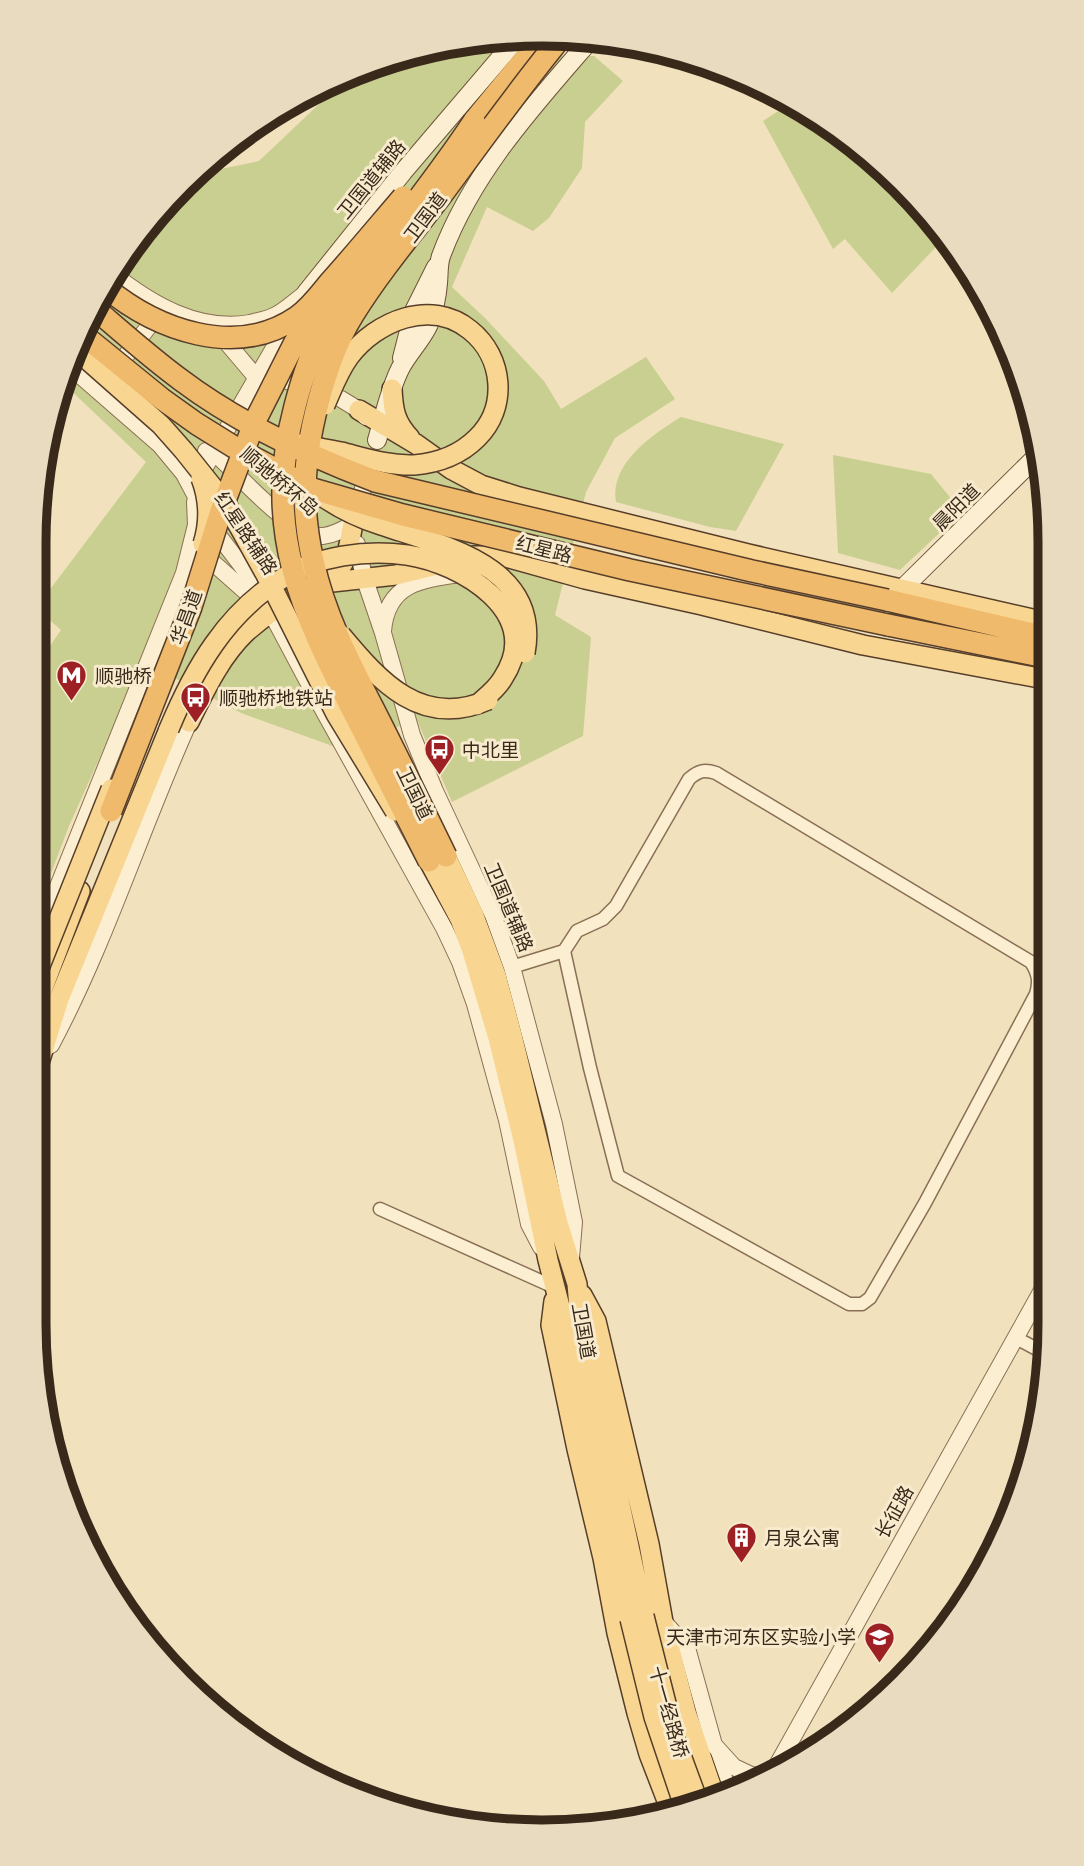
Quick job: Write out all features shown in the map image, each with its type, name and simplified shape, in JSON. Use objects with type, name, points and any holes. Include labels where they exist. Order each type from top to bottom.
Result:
[{"type":"highway","name":"卫国道","points":[[438,858],[344,694],[304,608],[287,547],[282,487],[286,452],[294,408],[308,362],[345,294],[454,152],[474,121],[535,46]]},
{"type":"highway","name":"卫国道","points":[[438,858],[335,628],[319,582],[308,535],[305,492],[311,438],[333,354],[352,316],[382,272],[554,46]]},
{"type":"highway","name":"卫国道","points":[[340,271],[441,152],[474,121]]},
{"type":"highway","points":[[113,292],[139,311],[174,327],[197,334],[233,337],[265,332],[296,318],[340,271]]},
{"type":"highway","name":"华昌道","points":[[111,811],[191,607],[220,511],[255,421],[295,342],[340,271]]},
{"type":"highway","name":"红星路","points":[[101,315],[183,381],[246,421],[278,439],[349,471],[401,488],[752,571],[895,594],[950,615],[1038,635]]},
{"type":"highway","name":"红星路","points":[[89,340],[197,424],[313,489],[403,515],[617,566],[888,625],[920,644],[954,639],[1038,656]]},
{"type":"highway","points":[[932,596],[950,615]]},
{"type":"main road","name":"卫国道辅路","points":[[306,293],[396,181],[510,47]]},
{"type":"main road","points":[[379,432],[400,368],[428,327],[437,302],[439,260],[459,215],[489,164],[536,102],[583,48]]},
{"type":"main road","points":[[396,181],[459,215]]},
{"type":"main road","points":[[278,439],[393,464],[415,464],[447,458],[472,442],[490,422],[498,402],[497,370],[480,339],[469,329],[444,317],[428,314],[388,324],[365,339],[350,356],[335,382],[311,438]]},
{"type":"main road","points":[[82,355],[147,411],[195,464],[227,505],[266,575],[335,714],[380,789],[438,858]]},
{"type":"main road","points":[[392,389],[380,401],[359,410],[379,432],[416,444]]},
{"type":"main road","points":[[392,389],[399,427],[416,444],[451,469],[481,485],[895,594],[932,596],[1038,620]]},
{"type":"main road","name":"晨阳道","points":[[895,594],[1032,461]]},
{"type":"main road","points":[[46,951],[172,634],[204,539],[208,515],[207,498],[195,464]]},
{"type":"main road","name":"晨阳道","points":[[932,596],[928,587],[929,572],[1033,468]]},
{"type":"main road","points":[[313,489],[330,502],[366,520],[442,544],[474,558],[496,573],[516,596],[524,614],[526,638],[524,656],[516,675],[496,696],[477,705],[450,710],[430,708],[411,701],[378,677],[335,628]]},
{"type":"main road","points":[[189,722],[209,681],[246,632],[293,598],[335,574],[345,561],[354,524]]},
{"type":"main road","points":[[46,1037],[173,718],[194,674],[225,628],[260,594],[281,579],[319,562],[352,556],[407,555],[452,569],[473,580],[494,597],[508,616],[513,633],[512,661],[504,678],[477,705]]},
{"type":"main road","points":[[323,583],[364,577],[412,576],[474,556],[493,555],[884,648],[920,644],[1038,677]]},
{"type":"main road","name":"华昌道","points":[[46,980],[111,811]]},
{"type":"main road","name":"卫国道","points":[[438,858],[483,984],[550,1225],[570,1263],[577,1284],[572,1320]]},
{"type":"main road","name":"卫国道","points":[[550,1225],[548,1260],[555,1290],[572,1320],[631,1622]]},
{"type":"main road","points":[[577,1284],[596,1321],[649,1544],[663,1622],[686,1712],[713,1790]]},
{"type":"main road","points":[[555,1290],[551,1325],[577,1449],[603,1558],[631,1622],[640,1723],[669,1805]]},
{"type":"main road","name":"十一经路桥","points":[[631,1622],[696,1796]]},
{"type":"main road","name":"十一经路桥","points":[[631,1622],[654,1717],[682,1800]]},
{"type":"street","points":[[121,279],[164,308],[203,322],[238,325],[250,338],[264,372]]},
{"type":"street","name":"卫国道辅路","points":[[238,325],[274,316],[306,293]]},
{"type":"street","name":"顺驰桥环岛","points":[[193,488],[264,372],[306,293]]},
{"type":"street","points":[[99,390],[164,308]]},
{"type":"street","points":[[216,324],[228,344],[264,372],[341,399],[359,410]]},
{"type":"street","name":"红星路辅路","points":[[76,371],[160,445],[184,474],[202,511],[251,577],[270,613]]},
{"type":"street","points":[[379,432],[354,524],[463,559]]},
{"type":"street","name":"红星路辅路","points":[[160,445],[187,458],[206,451],[213,453]]},
{"type":"street","name":"顺驰桥环岛","points":[[213,453],[290,523],[304,532],[324,536],[354,524]]},
{"type":"street","name":"华昌道","points":[[46,916],[184,573],[196,525],[193,488]]},
{"type":"street","points":[[585,579],[602,517]]},
{"type":"street","name":"卫国道辅路","points":[[354,524],[364,577],[412,735],[493,915],[512,967],[554,1124],[574,1222],[570,1263]]},
{"type":"street","points":[[192,544],[270,613],[444,928],[475,1004],[507,1120],[529,1224],[548,1260]]},
{"type":"street","points":[[383,634],[384,620],[392,600],[400,587],[412,576],[506,568],[542,568]]},
{"type":"street","points":[[46,1053],[82,982],[189,722]]},
{"type":"street","points":[[353,764],[412,735]]},
{"type":"street","points":[[512,967],[564,951],[577,931],[603,919],[616,906],[689,779],[697,772],[707,770],[1031,962],[1038,972]]},
{"type":"street","points":[[564,951],[618,1176],[849,1304],[862,1304],[870,1298],[925,1203],[1038,988]]},
{"type":"street","points":[[380,1209],[555,1290]]},
{"type":"street","name":"长征路","points":[[781,1759],[1038,1298]]},
{"type":"street","points":[[1016,1338],[1037,1349]]},
{"type":"street","points":[[631,1622],[663,1622],[687,1648],[729,1784]]},
{"type":"street","points":[[715,1745],[734,1766],[750,1775]]},
{"type":"green space","points":[[512,47],[520,55],[594,56],[623,81],[585,122],[582,168],[549,218],[533,231],[487,207],[452,287],[544,381],[561,409],[646,357],[675,399],[615,438],[586,492],[555,615],[591,637],[583,736],[452,802],[417,720],[338,748],[241,713],[143,661],[69,826],[46,886],[46,652],[61,630],[46,617],[46,595],[146,462],[70,389],[97,322],[129,266],[148,240],[191,191],[213,171],[259,161],[331,93],[413,62],[477,50]]},
{"type":"green space","points":[[783,108],[844,148],[893,191],[936,240],[959,273],[936,247],[892,293],[845,239],[833,249],[763,121]]},
{"type":"green space","points":[[681,417],[784,444],[736,531],[710,527],[616,502],[619,475],[626,463],[646,441]]},
{"type":"green space","points":[[833,455],[931,474],[962,512],[900,570],[838,553]]},
{"type":"place","name":"顺驰桥","points":[[72,703]]},
{"type":"place","name":"顺驰桥地铁站","points":[[196,725]]},
{"type":"place","name":"中北里","points":[[439,777]]},
{"type":"place","name":"月泉公寓","points":[[741,1565]]},
{"type":"place","name":"天津市河东区实验小学","points":[[879,1664]]}]
